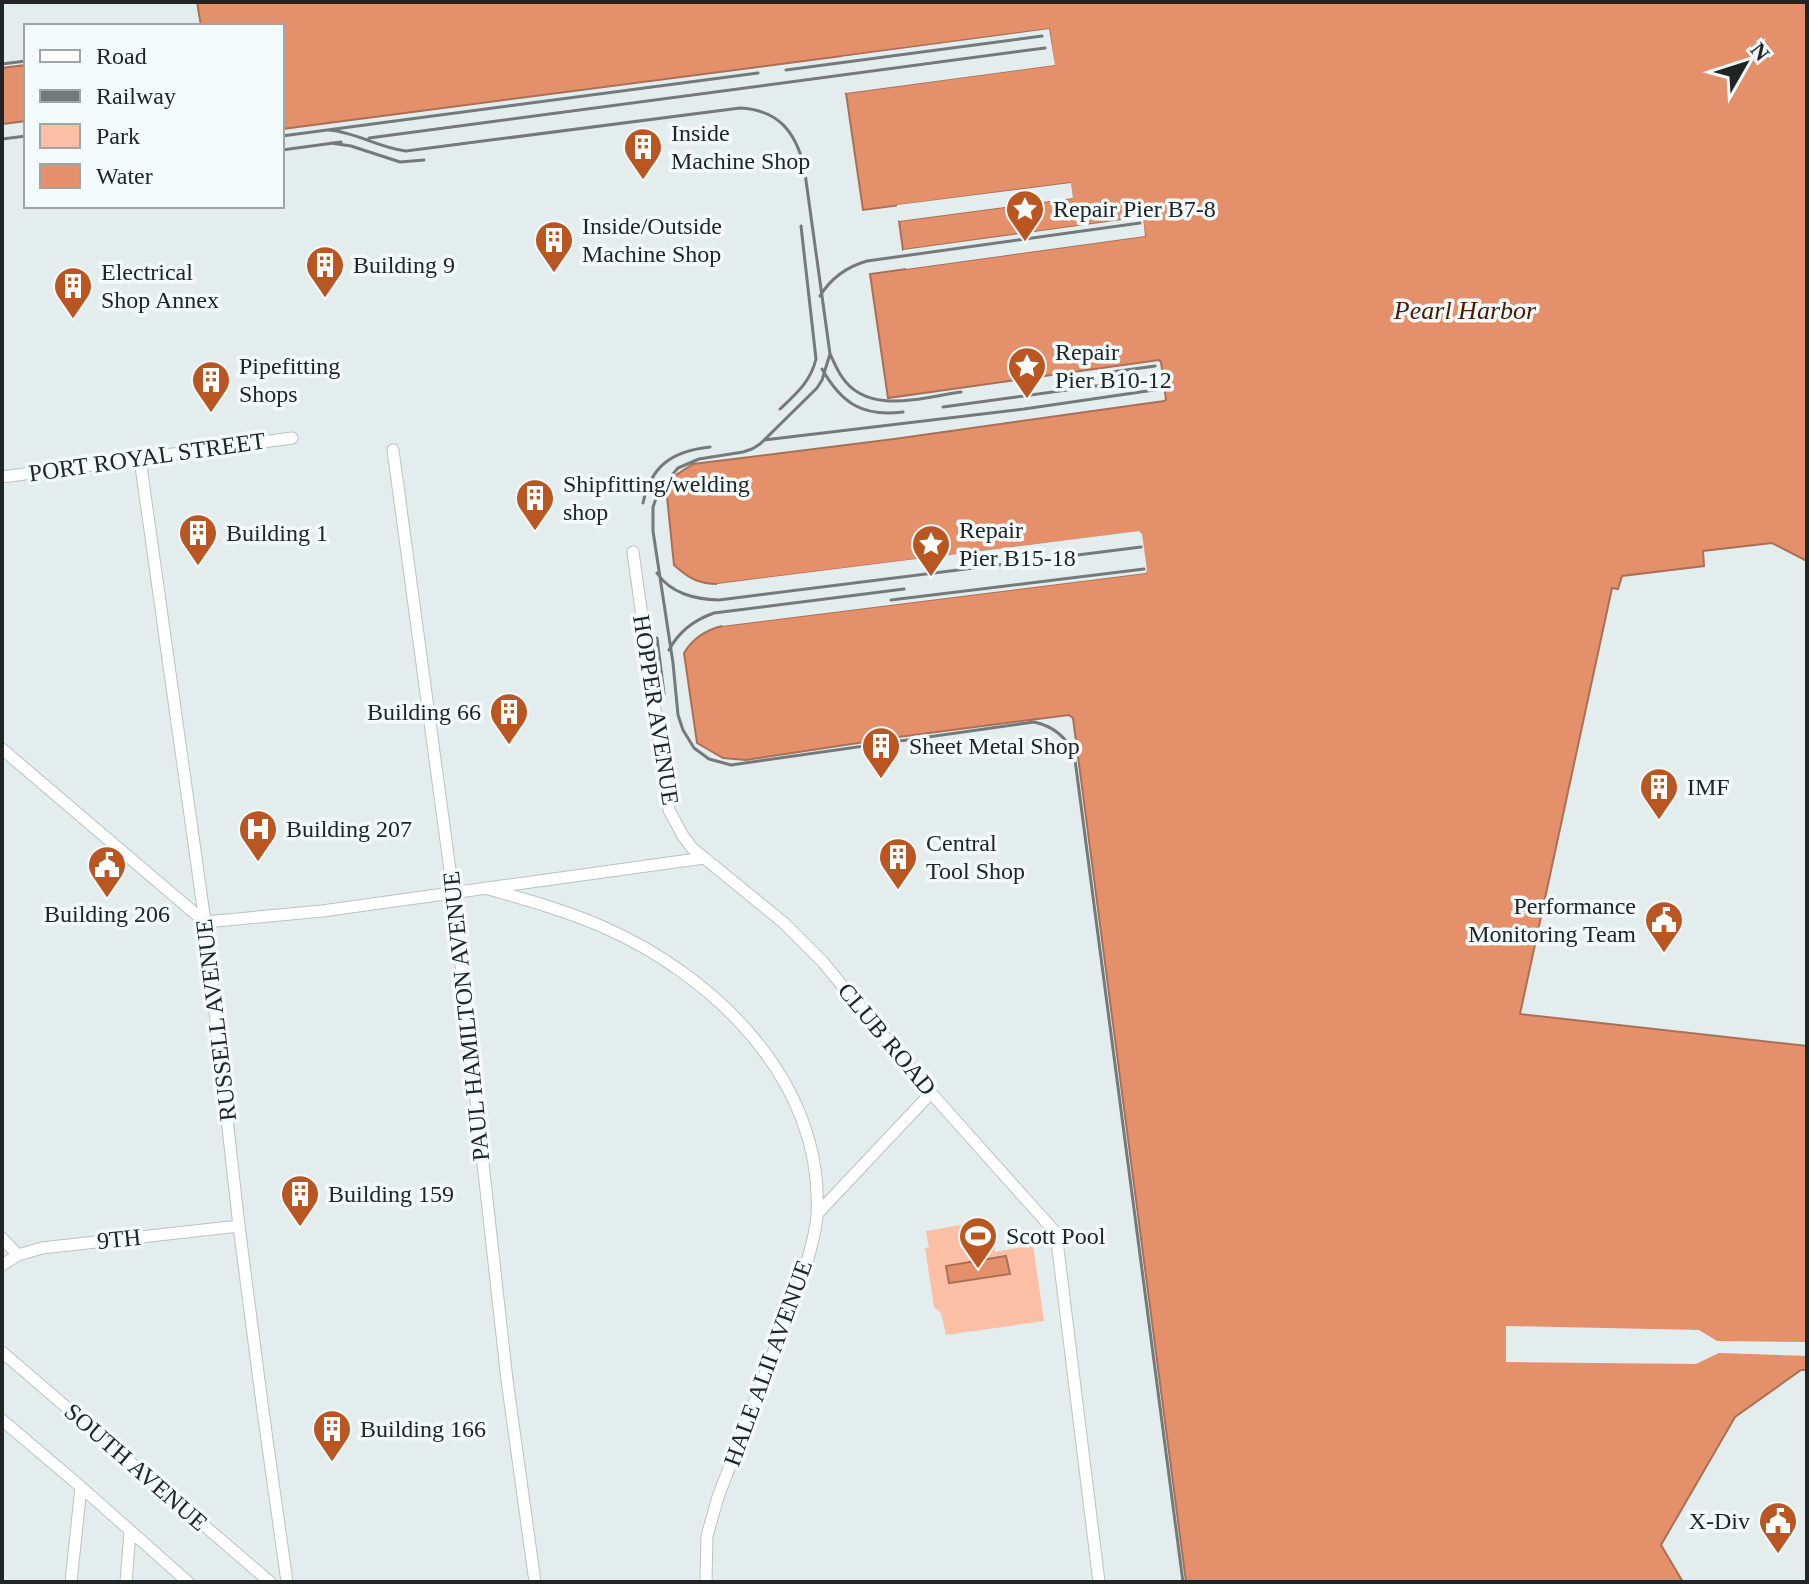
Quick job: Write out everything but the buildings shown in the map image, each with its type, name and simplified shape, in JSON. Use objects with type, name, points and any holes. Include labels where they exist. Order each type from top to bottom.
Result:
[{"type":"street","name":"PORT ROYAL STREET","points":[[2,477],[292,438]]},
{"type":"street","name":"PAUL HAMILTON AVENUE","points":[[393,450],[453,892],[507,1380],[535,1582]]},
{"type":"street","name":"RUSSELL AVENUE","points":[[140,459],[205,922],[239,1226],[287,1582]]},
{"type":"street","name":"HOPPER AVENUE","points":[[633,552],[669,810],[683,836],[704,858]]},
{"type":"street","points":[[2,749],[205,922],[322,911],[704,858]]},
{"type":"street","name":"CLUB ROAD","points":[[704,858],[784,923],[822,961],[931,1093],[1056,1233],[1099,1582]]},
{"type":"street","name":"HALE ALII AVENUE","points":[[485,888],[600,925],[656,954],[708,991],[755,1038],[794,1099],[806,1132],[814,1165],[817,1214],[804,1273],[718,1497],[707,1536],[706,1582]]},
{"type":"street","points":[[817,1214],[931,1093]]},
{"type":"street","name":"9TH","points":[[2,1265],[18,1255],[42,1248],[239,1226]]},
{"type":"street","points":[[2,1238],[18,1255]]},
{"type":"street","name":"SOUTH AVENUE","points":[[2,1352],[270,1582]]},
{"type":"street","points":[[2,1420],[188,1582]]},
{"type":"street","points":[[71,1582],[81,1487]]},
{"type":"street","points":[[126,1582],[130,1532]]},
{"type":"green space","points":[[978,1222],[982,1244],[994,1243],[995,1252],[1033,1245],[1044,1321],[946,1335],[941,1313],[934,1307],[925,1248],[929,1247],[926,1231]]},
{"type":"water","name":"Pearl Harbor","points":[[197,2],[1807,2],[1807,561],[1772,543],[1703,551],[1704,566],[1622,576],[1618,589],[1612,588],[1520,1014],[1807,1046],[1807,1370],[1801,1370],[1735,1417],[1661,1545],[1683,1582],[1186,1582],[1073,718],[1069,715],[746,760],[723,758],[697,743],[684,653],[696,639],[711,630],[722,626],[1146,573],[1139,532],[717,584],[693,579],[674,565],[666,487],[673,477],[693,464],[1166,400],[1159,360],[888,398],[870,274],[1145,236],[1142,217],[903,250],[899,221],[1072,198],[1070,183],[863,210],[846,93],[1054,65],[1049,29],[284,129],[284,24],[201,24]]},
{"type":"water","points":[[24,65],[24,121],[2,124],[2,68]]},
{"type":"water","name":"Scott Pool","points":[[1006,1256],[1010,1274],[949,1283],[946,1266]]},
{"type":"pier","points":[[1049,29],[1055,65],[846,93],[845,89],[1050,62],[1046,33],[841,61],[841,57]]},
{"type":"pier","points":[[1071,183],[1073,198],[899,221],[898,217],[1068,194],[1067,187],[897,209],[897,205]]},
{"type":"pier","points":[[1143,217],[1145,236],[906,269],[905,265],[1141,233],[1140,222],[903,254],[903,250]]},
{"type":"pier","points":[[1139,531],[1142,534],[1146,573],[722,626],[722,622],[1143,569],[1138,536],[717,588],[717,584]]},
{"type":"pier","points":[[1506,1326],[1699,1330],[1717,1341],[1807,1342],[1807,1356],[1719,1353],[1696,1364],[1506,1362]]},
{"type":"railway","points":[[786,70],[1042,36]]},
{"type":"railway","points":[[369,138],[1045,48]]},
{"type":"railway","points":[[2,64],[24,61]]},
{"type":"railway","points":[[284,136],[758,73]]},
{"type":"railway","points":[[329,130],[406,151],[740,108],[775,118],[796,142],[804,166],[830,354],[817,388],[760,444],[743,452],[699,459],[678,468],[659,490],[653,507],[653,531],[678,715],[694,748],[709,759],[731,765],[1034,722],[1057,732],[1074,752],[1183,1582]]},
{"type":"railway","points":[[2,139],[24,136]]},
{"type":"railway","points":[[284,150],[341,142]]},
{"type":"railway","points":[[331,143],[351,146],[400,162],[424,160]]},
{"type":"railway","points":[[820,296],[840,274],[867,261],[1140,223]]},
{"type":"railway","points":[[780,409],[807,381],[816,359],[801,226]]},
{"type":"railway","points":[[830,354],[842,377],[853,389],[866,396],[897,401],[961,392]]},
{"type":"railway","points":[[1112,372],[1155,366]]},
{"type":"railway","points":[[822,369],[837,391],[855,406],[876,412],[903,412]]},
{"type":"railway","points":[[943,407],[1133,381]]},
{"type":"railway","points":[[764,440],[1161,389]]},
{"type":"railway","points":[[643,503],[652,479],[666,462],[685,452],[710,447]]},
{"type":"railway","points":[[657,573],[676,591],[719,600],[1141,547]]},
{"type":"railway","points":[[891,600],[1144,569]]},
{"type":"railway","points":[[669,650],[688,627],[714,613],[904,589]]},
{"type":"railway","points":[[657,638],[664,694]]},
{"type":"place","name":"Inside Machine Shop","points":[[643,181]]},
{"type":"place","name":"Repair Pier B7-8","points":[[1025,243]]},
{"type":"place","name":"Inside/Outside Machine Shop","points":[[554,274]]},
{"type":"place","name":"Building 9","points":[[325,299]]},
{"type":"place","name":"Electrical Shop Annex","points":[[73,320]]},
{"type":"place","name":"Repair Pier B10-12","points":[[1027,400]]},
{"type":"place","name":"Pipefitting Shops","points":[[211,414]]},
{"type":"place","name":"Shipfitting/welding shop","points":[[535,532]]},
{"type":"place","name":"Building 1","points":[[198,567]]},
{"type":"place","name":"Repair Pier B15-18","points":[[931,578]]},
{"type":"place","name":"Building 66","points":[[509,746]]},
{"type":"place","name":"Sheet Metal Shop","points":[[881,780]]},
{"type":"place","name":"IMF","points":[[1659,821]]},
{"type":"place","name":"Building 207","points":[[258,863]]},
{"type":"place","name":"Central Tool Shop","points":[[898,891]]},
{"type":"place","name":"Building 206","points":[[107,899]]},
{"type":"place","name":"Performance Monitoring Team","points":[[1664,954]]},
{"type":"place","name":"Building 159","points":[[300,1228]]},
{"type":"place","name":"Scott Pool","points":[[978,1270]]},
{"type":"place","name":"Building 166","points":[[332,1463]]},
{"type":"place","name":"X-Div","points":[[1778,1555]]}]
